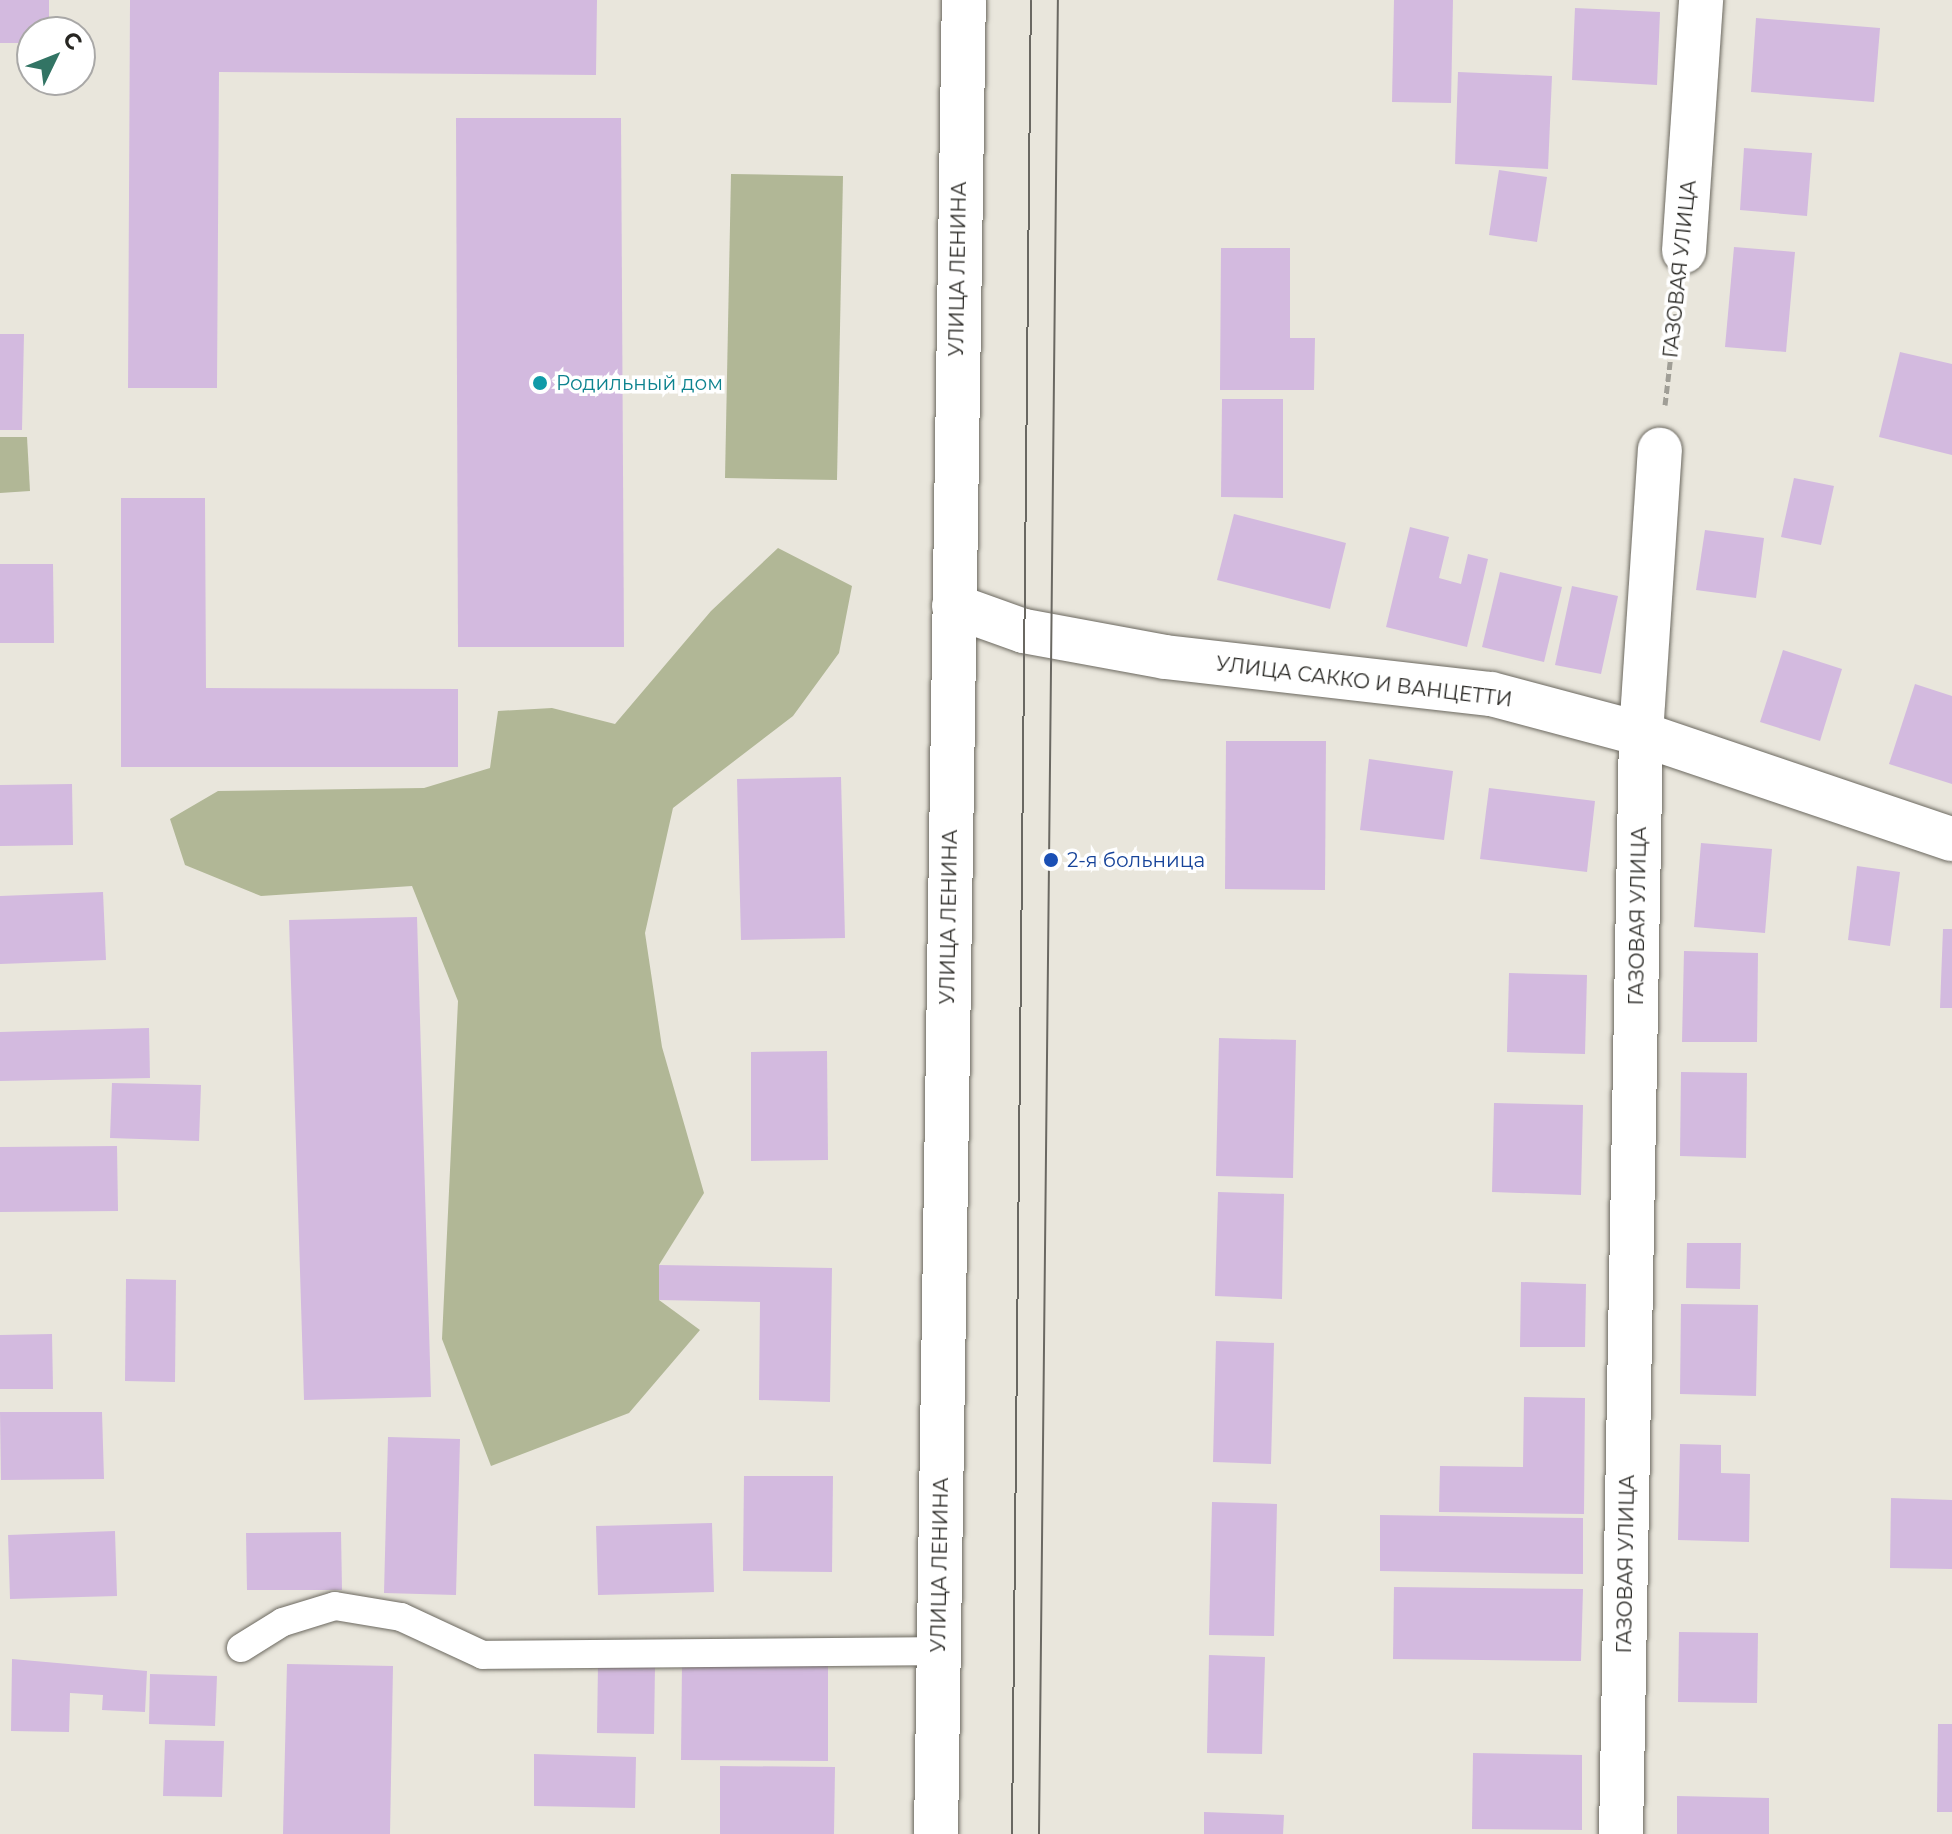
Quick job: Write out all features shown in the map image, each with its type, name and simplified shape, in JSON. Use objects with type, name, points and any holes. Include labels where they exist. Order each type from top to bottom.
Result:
[{"type":"street","name":"УЛИЦА ЛЕНИНА","points":[[936,1834],[964,0]]},
{"type":"street","name":"ГАЗОВАЯ УЛИЦА","points":[[1684,251],[1701,0]]},
{"type":"street","name":"ГАЗОВАЯ УЛИЦА","points":[[1621,1834],[1641,734],[1660,450]]},
{"type":"street","name":"УЛИЦА САККО И ВАНЦЕТТИ","points":[[954,606],[1024,631],[1165,657],[1491,694],[1641,734],[1952,839]]},
{"type":"lane","points":[[241,1648],[283,1622],[335,1606],[401,1617],[483,1655],[939,1651]]},
{"type":"path","name":"ГАЗОВАЯ УЛИЦА","points":[[1660,450],[1684,251]]},
{"type":"green space","points":[[731,174],[843,176],[837,480],[725,478]]},
{"type":"green space","points":[[0,437],[27,437],[30,491],[0,493]]},
{"type":"green space","points":[[778,548],[852,586],[839,653],[793,716],[673,808],[645,933],[662,1047],[704,1193],[659,1265],[659,1300],[700,1330],[629,1413],[491,1466],[442,1339],[458,1001],[412,886],[261,896],[185,865],[170,819],[218,791],[424,788],[490,768],[498,711],[552,708],[615,724],[711,611]]},
{"type":"building","points":[[0,0],[49,0],[49,16],[16,16],[16,43],[0,43]]},
{"type":"building","points":[[130,0],[597,0],[596,75],[219,72],[217,388],[128,388]]},
{"type":"building","points":[[1394,0],[1453,0],[1451,103],[1392,102]]},
{"type":"building","points":[[1575,8],[1660,12],[1657,85],[1572,80]]},
{"type":"building","points":[[1756,18],[1880,28],[1874,102],[1751,92]]},
{"type":"building","points":[[1458,72],[1552,76],[1548,169],[1455,164]]},
{"type":"building","name":"Родильный дом","points":[[456,118],[621,118],[624,647],[458,647]]},
{"type":"building","points":[[1744,148],[1812,153],[1807,216],[1740,210]]},
{"type":"building","points":[[1499,170],[1547,177],[1537,242],[1489,235]]},
{"type":"building","points":[[1734,247],[1795,252],[1786,352],[1725,347]]},
{"type":"building","points":[[1221,248],[1290,248],[1290,338],[1315,338],[1314,390],[1220,390]]},
{"type":"building","points":[[0,334],[24,334],[22,430],[0,430]]},
{"type":"building","points":[[1900,352],[1952,364],[1952,455],[1879,437]]},
{"type":"building","points":[[1222,399],[1283,399],[1283,498],[1221,497]]},
{"type":"building","points":[[1794,478],[1834,486],[1821,545],[1781,537]]},
{"type":"building","points":[[121,498],[205,498],[206,688],[458,689],[458,767],[121,767]]},
{"type":"building","points":[[1234,514],[1346,543],[1330,609],[1217,580]]},
{"type":"building","points":[[1410,527],[1449,537],[1439,578],[1461,584],[1468,554],[1488,559],[1467,647],[1386,627]]},
{"type":"building","points":[[1705,530],[1764,538],[1756,598],[1696,590]]},
{"type":"building","points":[[0,564],[53,564],[54,643],[0,643]]},
{"type":"building","points":[[1500,572],[1562,587],[1544,662],[1482,647]]},
{"type":"building","points":[[1572,586],[1618,596],[1601,674],[1555,665]]},
{"type":"building","points":[[1783,650],[1842,669],[1820,741],[1760,722]]},
{"type":"building","points":[[1915,684],[1952,696],[1952,784],[1889,764]]},
{"type":"building","points":[[1226,741],[1326,741],[1325,890],[1225,889]]},
{"type":"building","points":[[1369,759],[1453,771],[1444,840],[1360,830]]},
{"type":"building","points":[[841,777],[845,938],[741,940],[737,779]]},
{"type":"building","points":[[72,784],[73,845],[0,846],[0,785]]},
{"type":"building","points":[[1489,788],[1595,801],[1587,872],[1480,859]]},
{"type":"building","points":[[1701,843],[1772,849],[1765,933],[1694,927]]},
{"type":"building","points":[[1857,866],[1900,872],[1890,946],[1848,940]]},
{"type":"building","points":[[103,892],[106,960],[0,964],[0,896]]},
{"type":"building","points":[[417,917],[431,1397],[304,1400],[289,920]]},
{"type":"building","points":[[1943,929],[1952,929],[1952,1008],[1940,1008]]},
{"type":"building","points":[[1684,951],[1758,953],[1757,1042],[1682,1042]]},
{"type":"building","points":[[1509,973],[1587,975],[1585,1054],[1507,1052]]},
{"type":"building","points":[[149,1028],[150,1078],[0,1081],[0,1032]]},
{"type":"building","points":[[1219,1038],[1296,1040],[1293,1178],[1216,1176]]},
{"type":"building","points":[[827,1051],[828,1160],[751,1161],[751,1052]]},
{"type":"building","points":[[1681,1072],[1747,1073],[1746,1158],[1680,1156]]},
{"type":"building","points":[[112,1083],[201,1085],[199,1141],[110,1138]]},
{"type":"building","points":[[1494,1103],[1583,1105],[1581,1195],[1492,1192]]},
{"type":"building","points":[[117,1146],[118,1211],[0,1212],[0,1147]]},
{"type":"building","points":[[1218,1192],[1284,1194],[1282,1299],[1215,1296]]},
{"type":"building","points":[[1687,1243],[1741,1243],[1740,1289],[1686,1288]]},
{"type":"building","points":[[659,1265],[832,1268],[830,1402],[759,1400],[760,1302],[659,1300]]},
{"type":"building","points":[[126,1279],[176,1280],[175,1382],[125,1381]]},
{"type":"building","points":[[1521,1282],[1586,1284],[1585,1347],[1520,1347]]},
{"type":"building","points":[[1681,1304],[1758,1305],[1756,1396],[1680,1394]]},
{"type":"building","points":[[52,1334],[53,1389],[0,1389],[0,1335]]},
{"type":"building","points":[[1216,1341],[1274,1343],[1271,1464],[1213,1462]]},
{"type":"building","points":[[1524,1397],[1585,1398],[1584,1514],[1439,1512],[1440,1466],[1523,1467]]},
{"type":"building","points":[[0,1412],[102,1412],[104,1479],[1,1480]]},
{"type":"building","points":[[388,1437],[460,1439],[456,1595],[384,1593]]},
{"type":"building","points":[[1680,1444],[1721,1445],[1721,1473],[1750,1474],[1749,1542],[1678,1540]]},
{"type":"building","points":[[744,1476],[833,1476],[832,1572],[743,1571]]},
{"type":"building","points":[[1891,1498],[1952,1500],[1952,1569],[1890,1568]]},
{"type":"building","points":[[1212,1502],[1277,1504],[1274,1636],[1209,1635]]},
{"type":"building","points":[[1380,1515],[1583,1518],[1583,1574],[1380,1571]]},
{"type":"building","points":[[712,1523],[714,1592],[598,1595],[596,1526]]},
{"type":"building","points":[[115,1531],[117,1596],[10,1599],[8,1535]]},
{"type":"building","points":[[341,1532],[342,1590],[247,1590],[246,1533]]},
{"type":"building","points":[[1394,1587],[1583,1589],[1581,1661],[1393,1659]]},
{"type":"building","points":[[1679,1632],[1758,1633],[1757,1703],[1678,1702]]},
{"type":"building","points":[[1209,1655],[1265,1657],[1262,1754],[1207,1753]]},
{"type":"building","points":[[12,1659],[147,1671],[145,1712],[102,1710],[103,1695],[70,1693],[69,1732],[11,1731]]},
{"type":"building","points":[[682,1663],[828,1664],[828,1761],[681,1760]]},
{"type":"building","points":[[287,1664],[393,1666],[390,1834],[283,1834]]},
{"type":"building","points":[[598,1664],[655,1666],[654,1734],[597,1733]]},
{"type":"building","points":[[150,1674],[217,1676],[215,1726],[149,1724]]},
{"type":"building","points":[[1938,1724],[1952,1724],[1952,1812],[1937,1812]]},
{"type":"building","points":[[165,1740],[224,1741],[222,1797],[163,1796]]},
{"type":"building","points":[[1473,1753],[1582,1755],[1582,1830],[1472,1829]]},
{"type":"building","points":[[534,1754],[636,1757],[635,1808],[534,1806]]},
{"type":"building","points":[[720,1766],[835,1767],[834,1834],[720,1834]]},
{"type":"building","points":[[1677,1796],[1769,1798],[1769,1834],[1677,1834]]},
{"type":"building","points":[[1204,1812],[1284,1815],[1283,1834],[1204,1834]]},
{"type":"tram line","points":[[1012,1834],[1031,0]]},
{"type":"tram line","points":[[1039,1834],[1058,0]]},
{"type":"place","name":"Родильный дом","points":[[540,383]]},
{"type":"place","name":"2-я больница","points":[[1051,860]]}]
